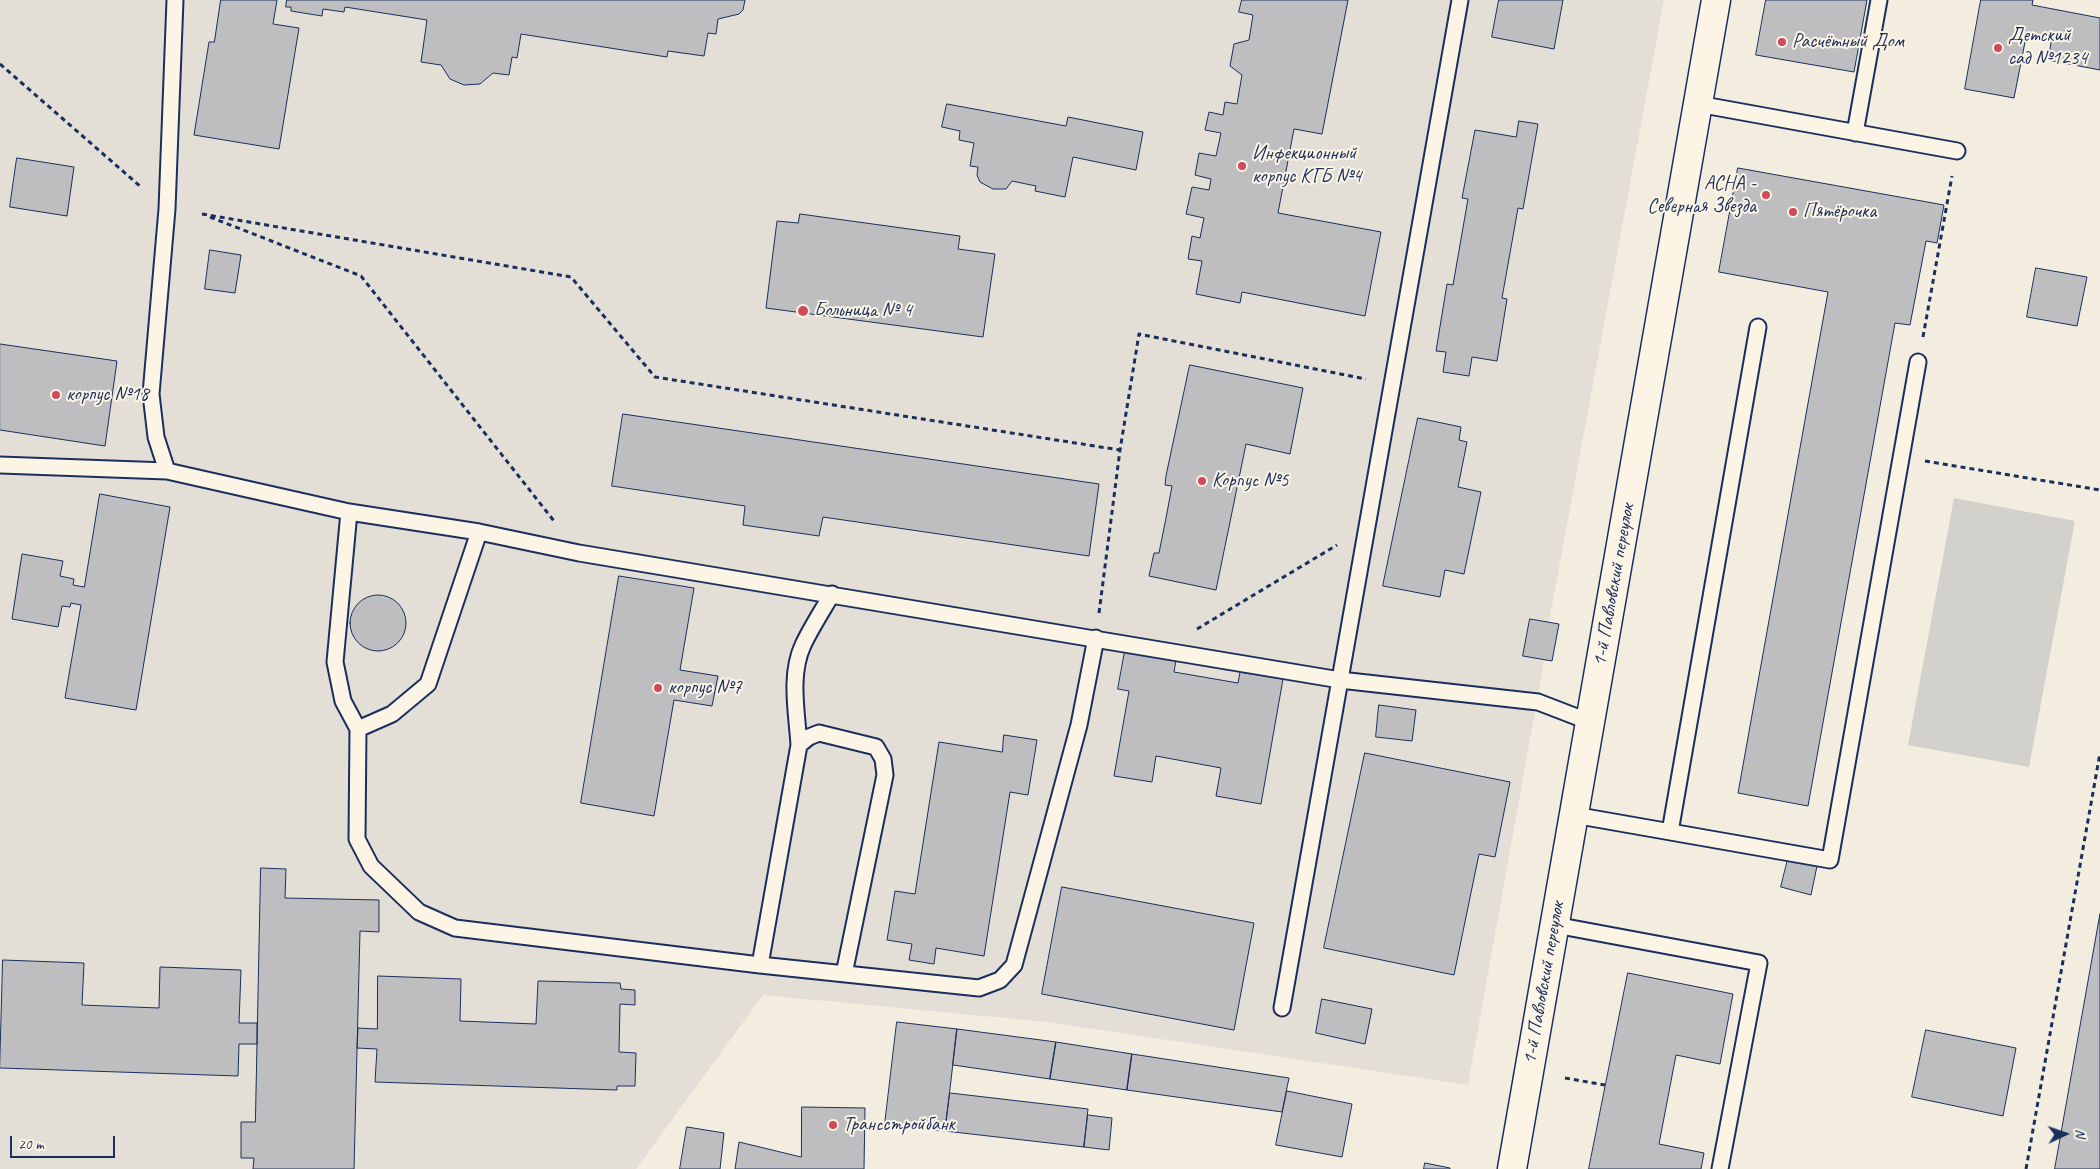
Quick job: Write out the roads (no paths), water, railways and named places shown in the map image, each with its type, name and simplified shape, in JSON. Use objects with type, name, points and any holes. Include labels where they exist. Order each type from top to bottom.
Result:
[{"type":"street","name":"1-й Павловский переулок","points":[[1512,1169],[1716,0]]},
{"type":"lane","points":[[166,471],[156,437],[151,394],[167,209],[175,0]]},
{"type":"lane","points":[[1282,1008],[1460,0]]},
{"type":"lane","points":[[1855,133],[1879,0]]},
{"type":"lane","points":[[1698,104],[1957,151]]},
{"type":"lane","points":[[1670,832],[1758,327]]},
{"type":"lane","points":[[1574,816],[1830,860],[1918,362]]},
{"type":"lane","points":[[0,465],[166,471],[349,512],[479,532],[579,553],[1340,680],[1538,702],[1590,722]]},
{"type":"lane","points":[[349,512],[334,662],[343,701],[358,729],[357,840],[371,866],[419,912],[455,928],[760,966],[979,988],[1000,980],[1014,965],[1079,725],[1096,638]]},
{"type":"lane","points":[[358,729],[392,714],[428,684],[479,532]]},
{"type":"lane","points":[[760,966],[799,745],[795,688],[796,668],[802,646],[832,594]]},
{"type":"lane","points":[[799,745],[809,736],[819,733],[876,747],[883,759],[885,775],[844,974]]},
{"type":"lane","points":[[1554,925],[1759,962],[1720,1169]]},
{"type":"place","name":"Расчётный Дом","points":[[1782,42]]},
{"type":"place","name":"Детский сад №1234","points":[[1998,48]]},
{"type":"place","name":"Инфекционный корпус КГБ №4","points":[[1242,166]]},
{"type":"place","name":"АСНА - Северная Звезда","points":[[1766,195]]},
{"type":"place","name":"Пятёрочка","points":[[1793,212]]},
{"type":"place","name":"Больница № 4","points":[[803,311]]},
{"type":"place","name":"корпус №18","points":[[56,395]]},
{"type":"place","name":"Корпус №5","points":[[1202,481]]},
{"type":"place","name":"корпус №7","points":[[658,688]]},
{"type":"place","name":"Трансстройбанк","points":[[833,1125]]}]
